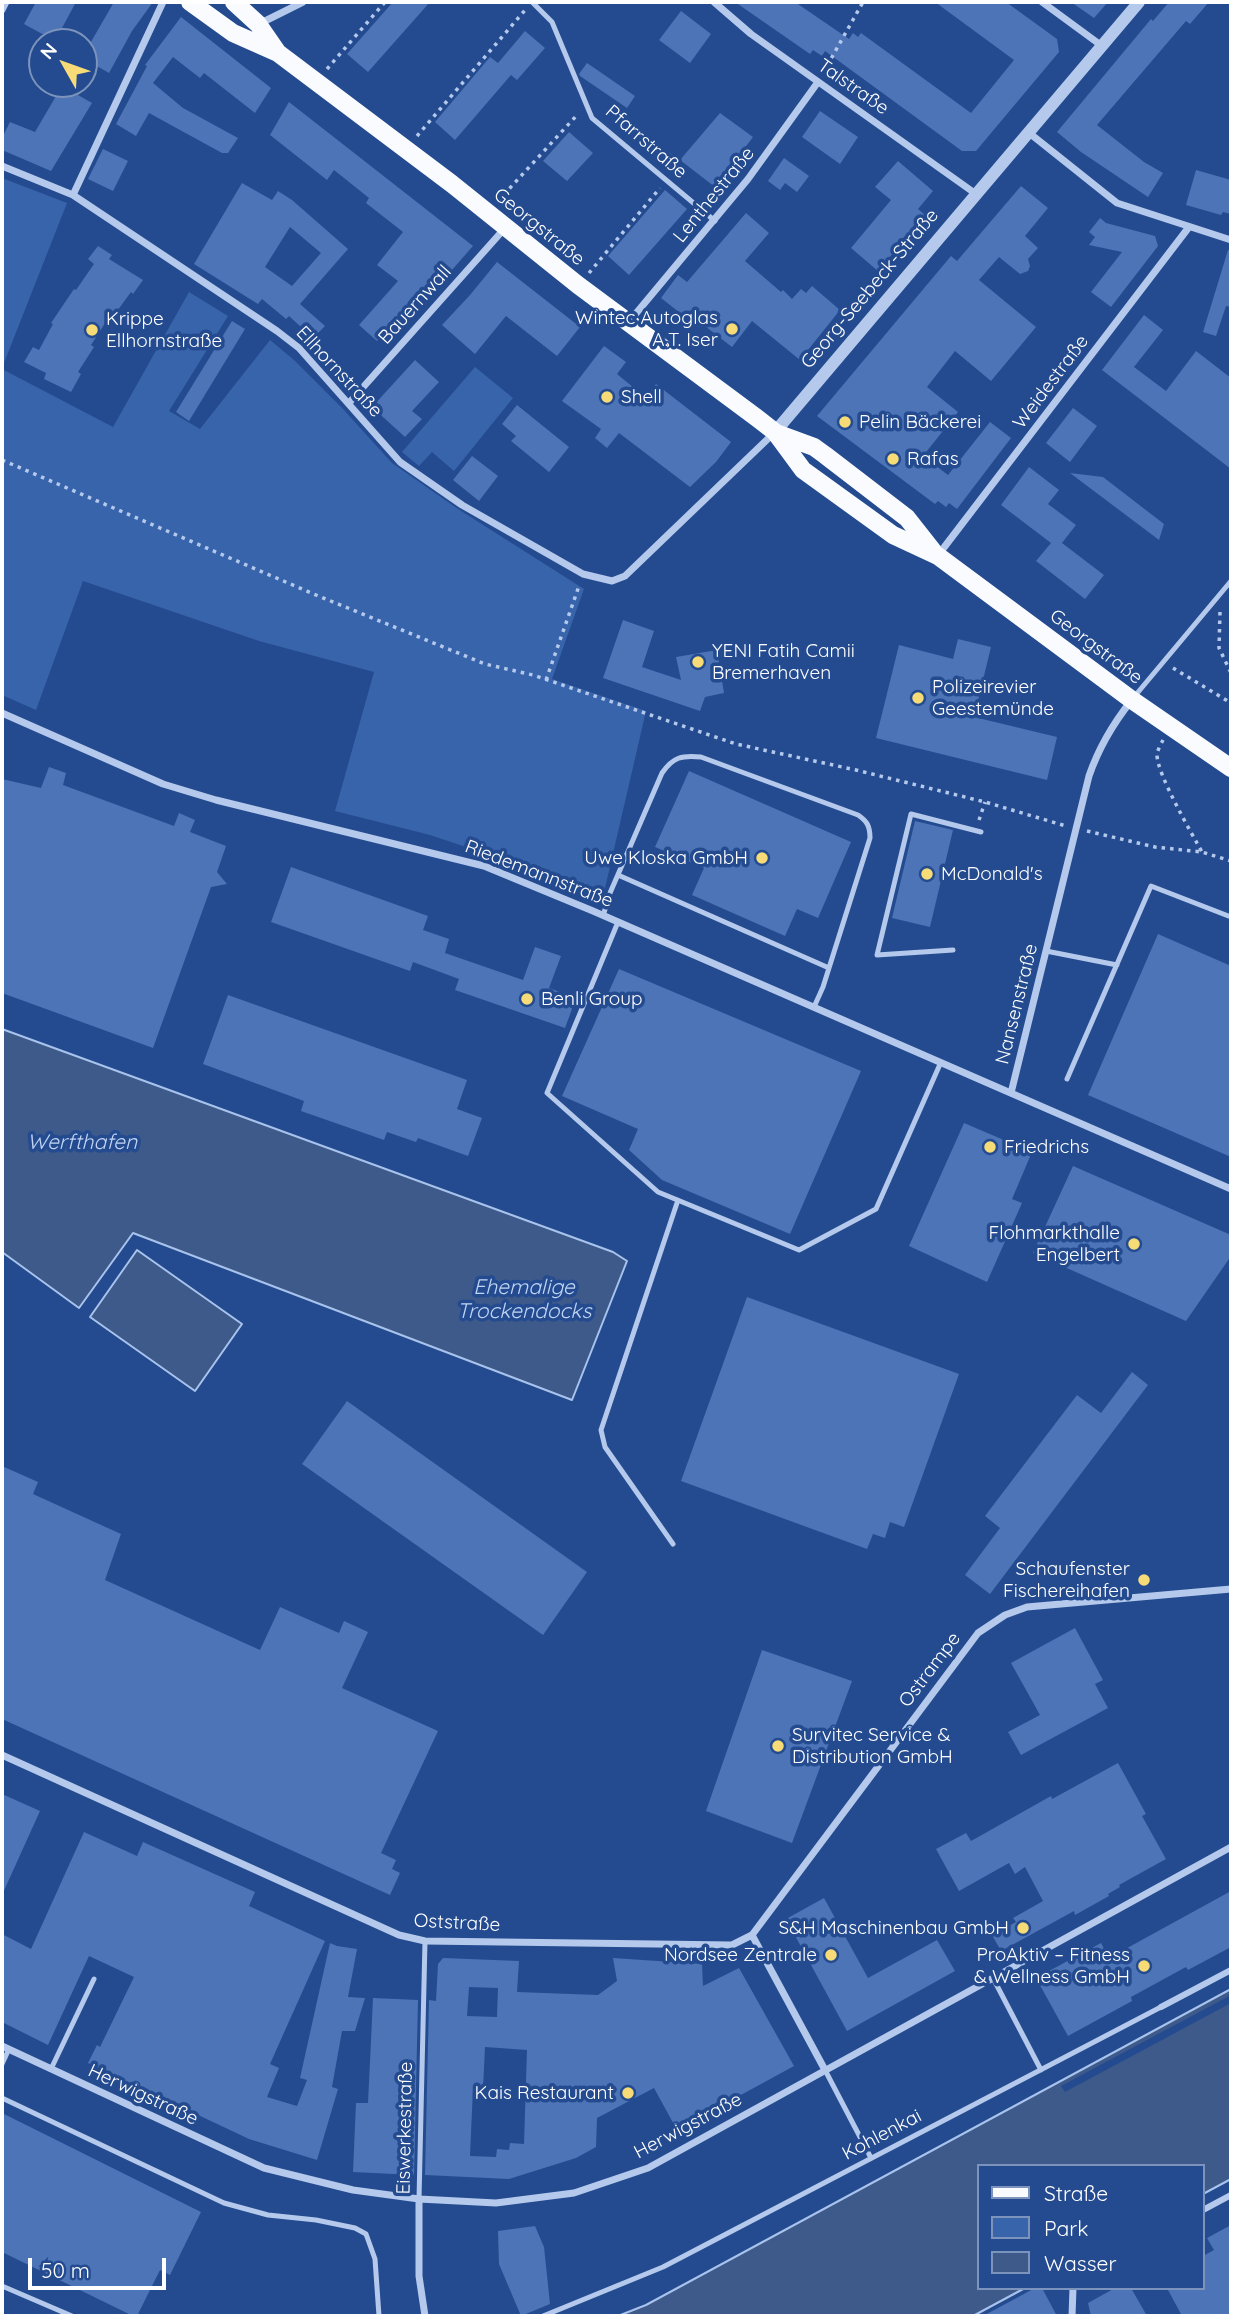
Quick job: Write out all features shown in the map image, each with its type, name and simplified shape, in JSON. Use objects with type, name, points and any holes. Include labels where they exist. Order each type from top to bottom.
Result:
[{"type":"main road","name":"Georgstraße","points":[[190,2],[233,33],[278,53],[407,149],[578,285],[775,432],[814,447],[825,455],[907,518],[938,556]]},
{"type":"main road","name":"Georgstraße","points":[[234,2],[258,24],[278,53]]},
{"type":"main road","name":"Georgstraße","points":[[775,432],[803,470],[893,535],[938,556],[1132,700],[1231,768]]},
{"type":"street","points":[[2,10],[6,2]]},
{"type":"street","points":[[74,195],[163,2]]},
{"type":"street","points":[[258,24],[303,2]]},
{"type":"street","name":"Talstraße","points":[[714,2],[751,34],[976,194]]},
{"type":"street","points":[[1042,2],[1102,46]]},
{"type":"street","name":"Georg-Seebeck-Straße","points":[[612,582],[625,576],[775,432],[1139,2]]},
{"type":"street","name":"Lenthestraße","points":[[628,323],[748,180],[818,82]]},
{"type":"street","points":[[1028,132],[1117,203],[1231,240]]},
{"type":"street","name":"Ellhornstraße","points":[[2,166],[74,195],[277,331],[299,348],[400,462],[462,505],[583,574],[612,582]]},
{"type":"street","name":"Bauernwall","points":[[349,403],[505,227]]},
{"type":"street","name":"Weidestraße","points":[[938,556],[1189,227]]},
{"type":"street","name":"Nansenstraße","points":[[1132,700],[1113,724],[1089,776],[1011,1093],[1231,1189]]},
{"type":"street","name":"Riedemannstraße","points":[[2,713],[163,784],[216,800],[484,866],[1011,1093]]},
{"type":"street","name":"Ostrampe","points":[[752,1935],[978,1633],[1005,1615],[1027,1607],[1231,1589]]},
{"type":"street","name":"Oststraße","points":[[2,1755],[399,1935],[425,1941],[732,1945],[752,1935]]},
{"type":"street","name":"Herwigstraße","points":[[5,2047],[264,2168],[353,2190],[419,2199],[496,2203],[574,2193],[648,2168],[1231,1847]]},
{"type":"street","points":[[752,1935],[825,2070]]},
{"type":"street","name":"Kohlenkai","points":[[1161,2007],[1231,1970]]},
{"type":"street","points":[[1205,2209],[1231,2195]]},
{"type":"street","name":"Eiswerkestraße","points":[[419,2199],[419,2276],[425,2316]]},
{"type":"street","points":[[1072,2316],[1073,2290]]},
{"type":"lane","name":"Pfarrstraße","points":[[532,2],[552,22],[592,118],[715,221]]},
{"type":"lane","points":[[1132,700],[1231,581]]},
{"type":"lane","points":[[603,916],[662,773],[677,757],[701,757],[858,815],[870,827],[870,838],[814,1007]]},
{"type":"lane","points":[[953,950],[877,955],[911,814],[978,831]]},
{"type":"lane","points":[[618,875],[829,968]]},
{"type":"lane","points":[[1067,1079],[1152,886],[1231,917]]},
{"type":"lane","points":[[618,922],[547,1093],[658,1192],[799,1250],[876,1209],[941,1062]]},
{"type":"lane","points":[[1046,951],[1117,965]]},
{"type":"lane","points":[[673,1544],[606,1447],[601,1430],[678,1200]]},
{"type":"lane","name":"Eiswerkestraße","points":[[419,2199],[425,1941]]},
{"type":"lane","points":[[993,1978],[1041,2070]]},
{"type":"lane","points":[[51,2069],[94,1979]]},
{"type":"lane","name":"Kohlenkai","points":[[543,2316],[663,2267],[1161,2007]]},
{"type":"lane","points":[[2,2064],[5,2047]]},
{"type":"lane","points":[[825,2070],[871,2158]]},
{"type":"lane","points":[[2,2098],[224,2203],[268,2215],[316,2220],[355,2228],[366,2234],[374,2259],[379,2316]]},
{"type":"lane","points":[[2,2286],[72,2316]]},
{"type":"path","points":[[317,82],[385,2]]},
{"type":"path","points":[[407,149],[532,2]]},
{"type":"path","points":[[818,82],[863,2]]},
{"type":"path","points":[[488,213],[586,105]]},
{"type":"path","points":[[578,285],[667,181]]},
{"type":"path","points":[[2,460],[303,590],[464,656],[546,680],[736,744],[856,770],[1155,847],[1202,852],[1231,861]]},
{"type":"path","points":[[546,680],[583,574]]},
{"type":"path","points":[[1223,591],[1218,628],[1219,648],[1231,673]]},
{"type":"path","points":[[1163,662],[1231,703]]},
{"type":"path","points":[[1168,724],[1157,756],[1168,787],[1202,852]]},
{"type":"path","points":[[978,831],[985,802]]},
{"type":"green space","points":[[2,178],[67,203],[2,368]]},
{"type":"green space","points":[[189,292],[228,316],[169,411],[200,429],[270,340],[343,409],[392,463],[458,509],[584,589],[552,679],[646,711],[602,901],[508,861],[430,835],[335,811],[374,672],[259,641],[83,581],[36,710],[2,695],[2,369],[113,427]]},
{"type":"green space","points":[[475,367],[513,398],[454,471],[432,452],[419,466],[402,452]]},
{"type":"water","name":"Ehemalige Trockendocks","points":[[2,1029],[613,1252],[627,1261],[572,1400],[133,1233],[79,1308],[2,1252]]},
{"type":"water","points":[[137,1250],[242,1324],[195,1391],[90,1317]]},
{"type":"water","points":[[1231,1989],[1231,2179],[1205,2193],[1205,2164],[978,2164],[978,2290],[1021,2290],[973,2316],[618,2316],[646,2305]]},
{"type":"pier","points":[[1231,1995],[1231,2003],[1065,2092],[1061,2086]]},
{"type":"building","points":[[36,2],[76,2],[62,28],[31,28],[24,24]]},
{"type":"building","points":[[114,2],[153,2],[132,31],[109,73],[98,67],[98,30]]},
{"type":"building","points":[[393,2],[430,2],[368,72],[347,54]]},
{"type":"building","points":[[735,2],[795,2],[849,39],[853,33],[858,37],[861,33],[971,113],[1014,60],[935,2],[1006,2],[1057,39],[1059,52],[976,151],[962,151],[825,51],[822,56],[813,50],[810,54]]},
{"type":"building","points":[[1071,2],[1108,2],[1094,18]]},
{"type":"building","points":[[1169,2],[1209,2],[1190,24],[1186,21],[1097,125],[1144,162],[1163,173],[1148,197],[1081,152],[1057,132],[1151,19],[1153,21]]},
{"type":"building","points":[[681,11],[711,34],[690,63],[659,40]]},
{"type":"building","points":[[181,17],[271,88],[255,113],[204,73],[200,78],[173,57],[153,83],[183,108],[238,138],[228,153],[222,153],[149,113],[136,136],[116,124],[147,66],[145,65]]},
{"type":"building","points":[[525,31],[545,48],[517,80],[511,75],[455,140],[435,122],[490,57],[498,63]]},
{"type":"building","points":[[587,63],[635,96],[627,108],[580,76]]},
{"type":"building","points":[[55,98],[83,98],[92,103],[51,171],[2,150],[2,138],[10,122],[35,132]]},
{"type":"building","points":[[289,102],[473,246],[396,331],[390,327],[377,341],[359,325],[398,281],[377,265],[403,232],[366,203],[369,198],[334,170],[327,180],[270,135]]},
{"type":"building","points":[[820,111],[858,137],[840,164],[802,137]]},
{"type":"building","points":[[720,113],[753,137],[715,187],[680,160]]},
{"type":"building","points":[[569,132],[593,153],[567,181],[543,161]]},
{"type":"building","points":[[103,149],[128,161],[113,191],[88,179]]},
{"type":"building","points":[[666,150],[678,159],[669,171],[657,163]]},
{"type":"building","points":[[784,158],[809,176],[797,192],[785,183],[780,190],[768,181]]},
{"type":"building","points":[[898,161],[933,191],[918,209],[925,215],[878,271],[851,248],[891,200],[875,187]]},
{"type":"building","points":[[1196,170],[1231,180],[1231,214],[1223,212],[1221,215],[1186,205]]},
{"type":"building","points":[[242,183],[272,200],[278,191],[348,249],[300,304],[325,326],[313,338],[289,316],[286,319],[262,299],[258,304],[194,264]],"holes":[[[290,227],[321,253],[292,286],[265,267]]]},
{"type":"building","points":[[1021,186],[1048,208],[1025,236],[1038,248],[1028,259],[1028,271],[1020,274],[999,257],[979,280],[1036,327],[991,381],[955,351],[927,387],[958,412],[923,456],[948,475],[990,422],[1011,438],[957,509],[949,503],[946,507],[938,501],[935,504],[817,416],[951,256],[957,261]]},
{"type":"building","points":[[665,190],[687,209],[629,275],[608,256]]},
{"type":"building","points":[[746,213],[769,233],[745,261],[792,299],[801,289],[806,293],[812,286],[840,310],[800,360],[752,321],[732,347],[701,323],[698,327],[661,298],[678,275],[687,282]]},
{"type":"building","points":[[1100,218],[1106,223],[1155,236],[1158,246],[1111,307],[1091,292],[1122,252],[1089,245],[1095,237],[1089,232]]},
{"type":"building","points":[[98,246],[112,255],[109,259],[143,280],[112,318],[109,317],[91,345],[94,347],[78,372],[81,374],[71,392],[44,379],[46,373],[24,362],[33,347],[39,350],[53,324],[51,323],[94,264],[88,259]]},
{"type":"building","points":[[1228,250],[1231,251],[1231,307],[1226,306],[1216,336],[1203,332]]},
{"type":"building","points":[[497,262],[580,327],[557,356],[506,316],[475,354],[442,325]]},
{"type":"building","points":[[1144,315],[1163,330],[1134,367],[1166,391],[1196,351],[1231,378],[1231,469],[1102,370]]},
{"type":"building","points":[[232,321],[245,329],[189,421],[176,412]]},
{"type":"building","points":[[604,346],[626,362],[617,374],[645,397],[656,384],[731,442],[716,462],[690,487],[619,433],[607,448],[595,438],[601,429],[562,401]]},
{"type":"building","points":[[415,360],[439,382],[412,411],[422,419],[405,437],[372,407]]},
{"type":"building","points":[[517,405],[569,447],[549,472],[511,441],[516,436],[502,424]]},
{"type":"building","points":[[1073,408],[1097,426],[1070,462],[1046,443]]},
{"type":"building","points":[[472,456],[498,476],[479,501],[453,480]]},
{"type":"building","points":[[1029,467],[1059,490],[1048,504],[1076,525],[1062,543],[1104,575],[1085,599],[1036,561],[1051,543],[1001,505]]},
{"type":"building","points":[[1070,473],[1103,477],[1164,524],[1159,540]]},
{"type":"building","name":"YENI Fatih Camii Bremerhaven","points":[[623,620],[654,631],[642,667],[681,680],[676,657],[717,650],[724,693],[705,697],[700,711],[603,678]]},
{"type":"building","points":[[958,639],[991,647],[974,717],[1057,737],[1047,780],[876,738],[899,645],[953,659]]},
{"type":"building","points":[[49,767],[66,773],[63,785],[174,826],[179,813],[195,820],[190,832],[226,846],[217,872],[227,884],[211,887],[153,1048],[2,993],[2,779],[41,788]]},
{"type":"building","name":"Uwe Kloska GmbH","points":[[689,771],[851,842],[818,918],[797,909],[785,936],[692,895],[704,868],[655,847]]},
{"type":"building","points":[[915,821],[953,830],[930,927],[892,918]]},
{"type":"building","points":[[291,867],[428,916],[423,930],[449,939],[445,953],[523,980],[535,947],[561,956],[549,988],[576,998],[565,1028],[455,990],[459,979],[413,962],[410,971],[271,922]]},
{"type":"building","points":[[1158,934],[1231,966],[1231,1157],[1088,1095]]},
{"type":"building","points":[[619,969],[861,1071],[790,1234],[662,1180],[629,1150],[638,1129],[562,1096]]},
{"type":"building","points":[[228,995],[467,1080],[457,1109],[482,1118],[468,1156],[418,1138],[416,1142],[387,1132],[384,1140],[301,1111],[304,1101],[203,1064]]},
{"type":"building","points":[[964,1123],[1032,1152],[1012,1199],[1022,1203],[987,1282],[909,1246]]},
{"type":"building","name":"Flohmarkthalle Engelbert","points":[[1073,1166],[1231,1235],[1231,1256],[1186,1321],[1033,1253]]},
{"type":"building","points":[[747,1297],[959,1374],[904,1527],[890,1522],[885,1538],[873,1534],[867,1549],[681,1481]]},
{"type":"building","points":[[1132,1372],[1148,1385],[990,1594],[965,1575],[1000,1528],[985,1516],[1077,1395],[1101,1413]]},
{"type":"building","points":[[347,1401],[587,1572],[543,1635],[302,1464]]},
{"type":"building","points":[[2,1466],[38,1482],[33,1494],[121,1534],[105,1580],[260,1650],[280,1607],[339,1633],[344,1621],[368,1632],[342,1688],[438,1731],[381,1853],[396,1860],[392,1869],[400,1873],[390,1895],[2,1719]]},
{"type":"building","points":[[1075,1628],[1103,1680],[1095,1684],[1108,1708],[1021,1755],[1008,1732],[1040,1715],[1011,1663]]},
{"type":"building","name":"Survitec Service & Distribution GmbH","points":[[762,1650],[852,1681],[792,1843],[706,1811]]},
{"type":"building","points":[[1118,1763],[1146,1814],[1142,1816],[1166,1859],[1119,1885],[1109,1896],[1075,1915],[1074,1911],[1001,1951],[992,1935],[1016,1922],[1013,1918],[1043,1901],[1025,1867],[1015,1874],[1009,1863],[959,1891],[936,1849],[966,1833],[971,1841],[1051,1796],[1052,1799]]},
{"type":"building","points":[[2,1794],[40,1811],[2,1895]]},
{"type":"building","points":[[84,1832],[137,1856],[143,1842],[255,1892],[249,1906],[325,1941],[270,2064],[279,2068],[267,2097],[297,2106],[307,2080],[300,2078],[330,1943],[357,1949],[348,1997],[365,1998],[355,2031],[342,2031],[332,2087],[338,2089],[317,2160],[249,2139],[88,2063],[97,2045],[100,2047],[134,1977],[89,1956],[48,2045],[2,2022],[2,1934],[31,1949]]},
{"type":"building","points":[[1231,1891],[1231,1947],[1188,1970],[1186,1967],[1131,1997],[1132,2001],[1068,2036],[1036,1978],[1101,1943],[1109,1958]]},
{"type":"building","name":"Nordsee Zentrale","points":[[824,1898],[868,1978],[937,1940],[955,1971],[847,2031],[786,1919]]},
{"type":"building","points":[[443,1958],[519,1961],[517,1992],[598,1995],[617,1981],[613,1958],[702,1964],[703,1986],[739,1968],[794,2066],[677,2130],[654,2088],[597,2118],[596,2147],[576,2158],[509,2179],[425,2175],[429,2000],[436,2001],[438,1964]],"holes":[[[469,1987],[498,1988],[497,2017],[467,2016]],[[485,2047],[527,2050],[524,2144],[510,2143],[509,2150],[497,2149],[496,2157],[470,2156],[473,2088],[483,2089]]]},
{"type":"building","points":[[373,1998],[418,2000],[414,2175],[353,2172],[356,2103],[368,2103]]},
{"type":"building","points":[[2,2113],[201,2212],[170,2275],[160,2270],[137,2316],[2,2252]]},
{"type":"building","points":[[1231,2225],[1231,2316],[1182,2316],[1168,2290],[1205,2290],[1205,2255],[1214,2250],[1207,2238]]},
{"type":"building","points":[[535,2226],[544,2247],[550,2304],[521,2316],[499,2264],[498,2231]]},
{"type":"building","points":[[1031,2290],[1043,2290],[1057,2316],[983,2316]]},
{"type":"building","points":[[1111,2290],[1132,2290],[1147,2316],[1091,2316],[1088,2303]]},
{"type":"place","name":"Wintec Autoglas A.T. Iser","points":[[732,329]]},
{"type":"place","name":"Krippe Ellhornstraße","points":[[92,330]]},
{"type":"place","name":"Shell","points":[[607,397]]},
{"type":"place","name":"Pelin Bäckerei","points":[[845,422]]},
{"type":"place","name":"Rafas","points":[[893,459]]},
{"type":"place","name":"YENI Fatih Camii Bremerhaven","points":[[698,662]]},
{"type":"place","name":"Polizeirevier Geestemünde","points":[[918,698]]},
{"type":"place","name":"Uwe Kloska GmbH","points":[[762,858]]},
{"type":"place","name":"McDonald's","points":[[927,874]]},
{"type":"place","name":"Benli Group","points":[[527,999]]},
{"type":"place","name":"Friedrichs","points":[[990,1147]]},
{"type":"place","name":"Flohmarkthalle Engelbert","points":[[1134,1244]]},
{"type":"place","name":"Schaufenster Fischereihafen","points":[[1144,1580]]},
{"type":"place","name":"Survitec Service & Distribution GmbH","points":[[778,1746]]},
{"type":"place","name":"S&H Maschinenbau GmbH","points":[[1023,1928]]},
{"type":"place","name":"Nordsee Zentrale","points":[[831,1955]]},
{"type":"place","name":"ProAktiv – Fitness & Wellness GmbH","points":[[1144,1966]]},
{"type":"place","name":"Kais Restaurant","points":[[628,2093]]},
{"type":"water label","name":"Werfthafen","points":[[82,1143]]}]
